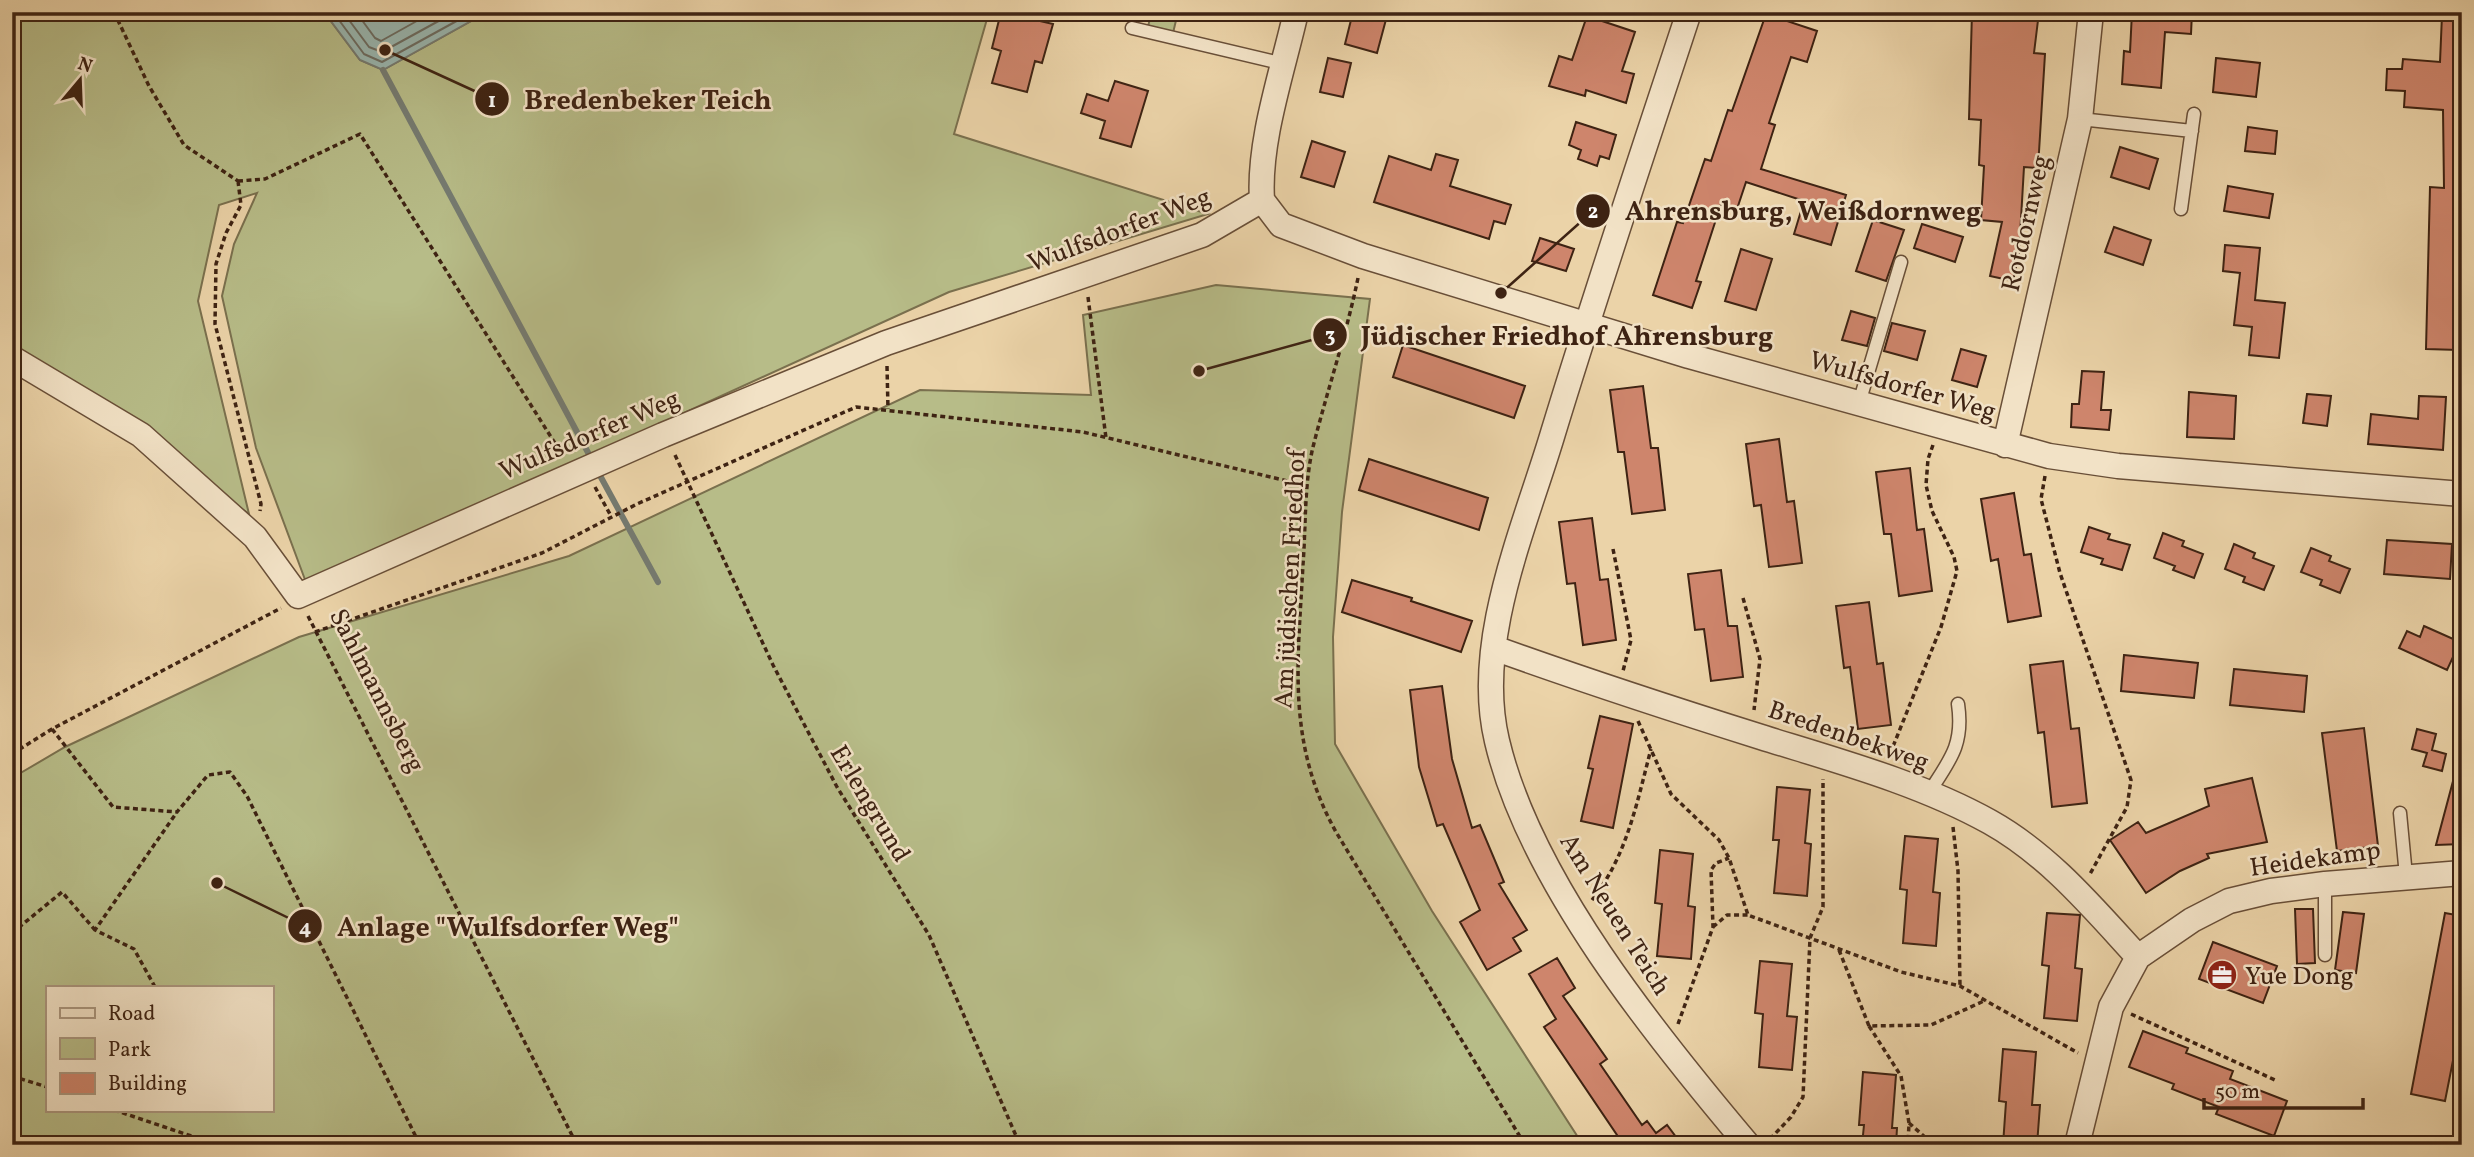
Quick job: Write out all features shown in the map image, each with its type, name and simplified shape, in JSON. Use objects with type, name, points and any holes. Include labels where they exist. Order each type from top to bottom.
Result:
[{"type":"street","points":[[1262,200],[1260,179],[1264,153],[1296,12]]},
{"type":"street","name":"Am Neuen Teich","points":[[1689,12],[1586,323],[1500,609],[1489,681],[1496,740],[1517,803],[1577,918],[1668,1050],[1748,1145]]},
{"type":"street","name":"Rotdornweg","points":[[2005,445],[2080,119],[2091,12]]},
{"type":"street","name":"Wulfsdorfer Weg","points":[[298,596],[584,467],[886,343],[1202,235],[1262,200],[1281,225],[1363,256],[1689,356],[2049,456],[2118,466],[2462,494]]},
{"type":"street","name":"Sahlmannsberg","points":[[12,358],[141,436],[255,537],[298,596]]},
{"type":"street","name":"Bredenbekweg","points":[[1494,648],[1619,682],[1940,799],[1990,822],[2036,854],[2080,893],[2138,957]]},
{"type":"street","name":"Heidekamp","points":[[2077,1145],[2095,1063],[2111,1007],[2138,957],[2192,920],[2229,901],[2271,891],[2325,884],[2462,873]]},
{"type":"lane","points":[[1132,28],[1284,64]]},
{"type":"lane","points":[[2181,209],[2194,114]]},
{"type":"lane","points":[[2080,119],[2192,131]]},
{"type":"lane","points":[[1859,403],[1901,262]]},
{"type":"lane","points":[[1940,799],[1962,727],[1958,704]]},
{"type":"lane","points":[[2400,813],[2406,876]]},
{"type":"lane","points":[[2325,884],[2325,955]]},
{"type":"path","points":[[114,12],[149,86],[184,145],[238,181],[265,179],[360,134],[561,453]]},
{"type":"path","points":[[238,181],[241,205],[226,233],[216,264],[214,300],[225,370],[261,504],[255,537]]},
{"type":"path","name":"Am jüdischen Friedhof","points":[[1363,256],[1348,327],[1313,449],[1308,486],[1296,693],[1306,764],[1320,803],[1336,832],[1525,1145]]},
{"type":"path","points":[[1085,275],[1106,438]]},
{"type":"path","points":[[886,343],[888,409]]},
{"type":"path","points":[[315,632],[541,553],[611,516],[856,407],[1083,432],[1308,486]]},
{"type":"path","points":[[1889,758],[1910,698],[1941,627],[1957,571],[1954,557],[1931,511],[1926,485],[1928,458],[1940,427]]},
{"type":"path","name":"Erlengrund","points":[[663,435],[690,481],[773,664],[837,788],[929,935],[1020,1145]]},
{"type":"path","points":[[2049,456],[2041,499],[2047,524],[2060,573],[2131,780],[2127,807],[2089,876]]},
{"type":"path","points":[[584,467],[611,516]]},
{"type":"path","points":[[1613,549],[1631,640],[1619,682],[1644,729],[1671,794],[1719,841],[1729,858],[1748,915]]},
{"type":"path","points":[[12,754],[52,729],[263,620],[298,596]]},
{"type":"path","name":"Sahlmannsberg","points":[[298,596],[577,1145]]},
{"type":"path","points":[[1743,598],[1760,659],[1753,712]]},
{"type":"path","points":[[52,729],[113,807],[177,811]]},
{"type":"path","points":[[1577,918],[1608,879],[1630,831],[1651,747]]},
{"type":"path","points":[[1762,1145],[1791,1117],[1802,1097],[1810,938],[1823,906],[1823,756]]},
{"type":"path","points":[[95,930],[177,811],[208,775],[230,772],[247,796],[420,1145]]},
{"type":"path","points":[[1940,799],[1958,871],[1960,985]]},
{"type":"path","points":[[1668,1050],[1713,927],[1711,870],[1716,863],[1729,858]]},
{"type":"path","points":[[12,933],[62,892],[95,930],[134,949],[154,986]]},
{"type":"path","points":[[1713,927],[1727,915],[1748,915],[1901,972],[1960,985],[2095,1063]]},
{"type":"path","points":[[1838,949],[1869,1026],[1901,1076],[1909,1123],[1908,1145]]},
{"type":"path","points":[[1869,1026],[1931,1025],[1986,1000]]},
{"type":"path","points":[[2126,1012],[2275,1080]]},
{"type":"path","points":[[12,1076],[46,1087]]},
{"type":"path","points":[[120,1112],[218,1145]]},
{"type":"path","points":[[1909,1123],[1934,1145]]},
{"type":"green space","points":[[12,12],[324,12],[360,60],[383,70],[480,16],[482,12],[989,12],[954,134],[1208,214],[949,292],[307,585],[256,448],[222,296],[234,244],[257,193],[219,205],[198,301],[249,514],[12,346]]},
{"type":"green space","points":[[1152,12],[1178,12],[1173,33],[1148,26]]},
{"type":"green space","points":[[1216,285],[1370,299],[1342,512],[1333,637],[1335,744],[1432,911],[1583,1145],[12,1145],[12,778],[65,747],[299,637],[569,556],[920,390],[1091,395],[1083,315]]},
{"type":"water","points":[[324,12],[482,12],[480,16],[383,70],[360,60]]},
{"type":"building","points":[[1001,12],[1053,24],[1042,63],[1035,61],[1027,92],[992,83],[1001,51],[992,48]]},
{"type":"building","points":[[1353,12],[1388,12],[1377,53],[1345,44]]},
{"type":"building","points":[[1972,12],[2039,12],[2034,53],[2045,54],[2038,168],[2024,167],[2019,253],[2013,281],[1990,276],[2002,222],[1981,220],[1984,166],[1979,165],[1981,120],[1969,119]]},
{"type":"building","points":[[2132,12],[2192,12],[2191,34],[2165,32],[2161,88],[2122,84],[2124,51],[2130,52]]},
{"type":"building","points":[[1766,14],[1817,31],[1807,62],[1791,57],[1769,123],[1775,125],[1761,169],[1846,195],[1831,245],[1794,234],[1804,201],[1746,182],[1737,209],[1721,204],[1696,281],[1701,282],[1692,308],[1653,295],[1677,222],[1683,223],[1705,159],[1711,161],[1728,110],[1732,111]]},
{"type":"building","points":[[2442,15],[2462,16],[2459,350],[2426,349],[2430,187],[2444,188],[2443,110],[2404,107],[2405,91],[2386,90],[2387,69],[2402,69],[2403,59],[2440,62]]},
{"type":"building","points":[[1587,16],[1635,32],[1622,71],[1634,74],[1626,103],[1586,90],[1585,96],[1549,86],[1559,56],[1572,60]]},
{"type":"building","points":[[1328,58],[1351,63],[1343,97],[1320,92]]},
{"type":"building","points":[[2216,58],[2260,63],[2256,97],[2213,92]]},
{"type":"building","points":[[1115,81],[1148,91],[1131,147],[1100,138],[1105,121],[1081,113],[1087,94],[1108,101]]},
{"type":"building","points":[[1576,122],[1616,135],[1609,159],[1600,156],[1597,166],[1578,159],[1581,150],[1569,145]]},
{"type":"building","points":[[2248,127],[2277,131],[2275,154],[2245,151]]},
{"type":"building","points":[[1312,141],[1345,152],[1334,187],[1301,177]]},
{"type":"building","points":[[2120,147],[2158,159],[2149,189],[2111,177]]},
{"type":"building","points":[[1436,154],[1458,160],[1450,186],[1511,205],[1505,224],[1494,221],[1489,239],[1374,202],[1389,156],[1431,170]]},
{"type":"building","points":[[2228,186],[2273,194],[2269,218],[2224,211]]},
{"type":"building","points":[[1873,220],[1904,230],[1886,281],[1856,271]]},
{"type":"building","points":[[1922,224],[1963,237],[1955,262],[1914,248]]},
{"type":"building","points":[[2114,227],[2151,240],[2143,265],[2105,252]]},
{"type":"building","points":[[1540,238],[1574,249],[1566,271],[1532,261]]},
{"type":"building","points":[[2225,245],[2260,248],[2255,300],[2285,303],[2279,358],[2249,355],[2252,327],[2234,325],[2240,273],[2223,271]]},
{"type":"building","points":[[1741,249],[1772,259],[1756,310],[1725,301]]},
{"type":"building","points":[[1851,311],[1875,318],[1867,346],[1842,340]]},
{"type":"building","points":[[1892,323],[1925,331],[1917,360],[1884,351]]},
{"type":"building","points":[[1403,345],[1525,386],[1514,418],[1393,377]]},
{"type":"building","points":[[1961,349],[1986,356],[1977,387],[1952,380]]},
{"type":"building","points":[[2082,371],[2104,372],[2101,410],[2111,410],[2109,430],[2071,427],[2072,404],[2079,404]]},
{"type":"building","points":[[1643,386],[1651,448],[1658,448],[1665,510],[1632,514],[1624,452],[1618,452],[1610,390]]},
{"type":"building","points":[[2189,392],[2236,396],[2234,439],[2187,437]]},
{"type":"building","points":[[2307,394],[2331,396],[2327,426],[2303,423]]},
{"type":"building","points":[[2419,396],[2446,397],[2443,450],[2368,444],[2371,414],[2418,419]]},
{"type":"building","points":[[1779,439],[1787,502],[1794,501],[1802,563],[1769,567],[1761,505],[1754,506],[1746,444]]},
{"type":"building","points":[[1369,459],[1488,498],[1479,530],[1359,490]]},
{"type":"building","points":[[1910,468],[1917,530],[1924,529],[1932,591],[1899,596],[1891,534],[1884,534],[1876,472]]},
{"type":"building","points":[[2014,493],[2024,555],[2031,554],[2041,616],[2008,622],[1998,559],[1991,561],[1981,499]]},
{"type":"building","points":[[1592,518],[1600,580],[1608,579],[1616,640],[1583,645],[1575,583],[1567,584],[1559,522]]},
{"type":"building","points":[[2089,527],[2110,534],[2108,539],[2130,545],[2122,570],[2101,564],[2103,559],[2081,552]]},
{"type":"building","points":[[2163,533],[2184,541],[2182,546],[2203,554],[2194,578],[2173,570],[2175,566],[2154,558]]},
{"type":"building","points":[[2387,540],[2452,544],[2450,579],[2384,574]]},
{"type":"building","points":[[2234,544],[2255,553],[2253,558],[2274,566],[2264,590],[2243,582],[2245,577],[2225,569]]},
{"type":"building","points":[[2311,548],[2331,556],[2329,561],[2350,569],[2340,593],[2320,585],[2322,580],[2301,572]]},
{"type":"building","points":[[1721,570],[1728,626],[1737,626],[1743,677],[1711,681],[1704,629],[1695,630],[1688,574]]},
{"type":"building","points":[[1352,580],[1412,598],[1411,601],[1472,621],[1461,652],[1342,612]]},
{"type":"building","points":[[1869,602],[1877,664],[1883,663],[1891,725],[1858,729],[1850,667],[1844,668],[1836,606]]},
{"type":"building","points":[[2424,626],[2460,642],[2447,670],[2399,648],[2407,631],[2420,637]]},
{"type":"building","points":[[2124,655],[2198,663],[2194,698],[2121,691]]},
{"type":"building","points":[[2063,661],[2071,729],[2079,728],[2087,803],[2052,807],[2044,732],[2038,733],[2030,665]]},
{"type":"building","points":[[2234,669],[2307,676],[2304,712],[2230,705]]},
{"type":"building","points":[[1442,686],[1452,759],[1472,828],[1480,825],[1504,882],[1499,884],[1527,930],[1513,938],[1521,951],[1487,970],[1460,922],[1480,910],[1443,824],[1437,826],[1419,767],[1410,690]]},
{"type":"building","points":[[1600,716],[1633,724],[1613,828],[1581,821],[1593,769],[1588,768]]},
{"type":"building","points":[[2364,728],[2378,846],[2337,851],[2322,733]]},
{"type":"building","points":[[2417,729],[2436,734],[2432,750],[2446,754],[2442,771],[2423,766],[2427,753],[2412,749]]},
{"type":"building","points":[[2456,770],[2462,771],[2462,844],[2436,845]]},
{"type":"building","points":[[2252,778],[2267,842],[2207,854],[2209,858],[2180,871],[2146,893],[2110,840],[2138,822],[2146,833],[2209,806],[2205,789]]},
{"type":"building","points":[[1777,787],[1810,790],[1805,843],[1811,844],[1807,896],[1774,893],[1779,840],[1773,840]]},
{"type":"building","points":[[1905,836],[1938,839],[1933,892],[1940,893],[1936,946],[1903,943],[1907,890],[1900,889]]},
{"type":"building","points":[[1660,850],[1693,854],[1688,906],[1695,907],[1691,959],[1657,956],[1662,904],[1655,903]]},
{"type":"building","points":[[2295,909],[2313,909],[2315,963],[2297,964]]},
{"type":"building","points":[[2343,912],[2364,914],[2356,973],[2335,970]]},
{"type":"building","points":[[2047,913],[2080,915],[2075,968],[2082,969],[2077,1021],[2044,1018],[2049,966],[2042,965]]},
{"type":"building","points":[[2445,913],[2462,916],[2462,1015],[2445,1101],[2411,1094]]},
{"type":"building","points":[[2213,942],[2277,966],[2263,1003],[2199,979]]},
{"type":"building","points":[[1557,958],[1575,988],[1563,996],[1607,1059],[1600,1064],[1642,1125],[1647,1121],[1656,1133],[1667,1125],[1682,1145],[1617,1145],[1621,1141],[1544,1027],[1556,1019],[1529,974]]},
{"type":"building","points":[[1760,961],[1792,964],[1787,1016],[1797,1017],[1792,1070],[1759,1067],[1763,1014],[1755,1013]]},
{"type":"building","points":[[2143,1031],[2188,1048],[2186,1053],[2233,1071],[2230,1079],[2287,1101],[2274,1136],[2216,1114],[2219,1107],[2172,1089],[2174,1084],[2129,1067]]},
{"type":"building","points":[[2003,1049],[2036,1052],[2032,1105],[2040,1105],[2037,1145],[2003,1145],[2006,1102],[1999,1101]]},
{"type":"building","points":[[1863,1072],[1896,1075],[1892,1128],[1897,1128],[1896,1145],[1862,1145],[1864,1125],[1859,1125]]},
{"type":"waterway","points":[[383,70],[592,460]]},
{"type":"waterway","points":[[597,470],[658,582]]},
{"type":"place","name":"Bredenbeker Teich","points":[[385,50]]},
{"type":"place","name":"Ahrensburg, Weißdornweg","points":[[1501,293]]},
{"type":"place","name":"Jüdischer Friedhof Ahrensburg","points":[[1199,371]]},
{"type":"place","name":"Anlage \"Wulfsdorfer Weg\"","points":[[217,883]]},
{"type":"place","name":"Yue Dong","points":[[2222,975]]}]
